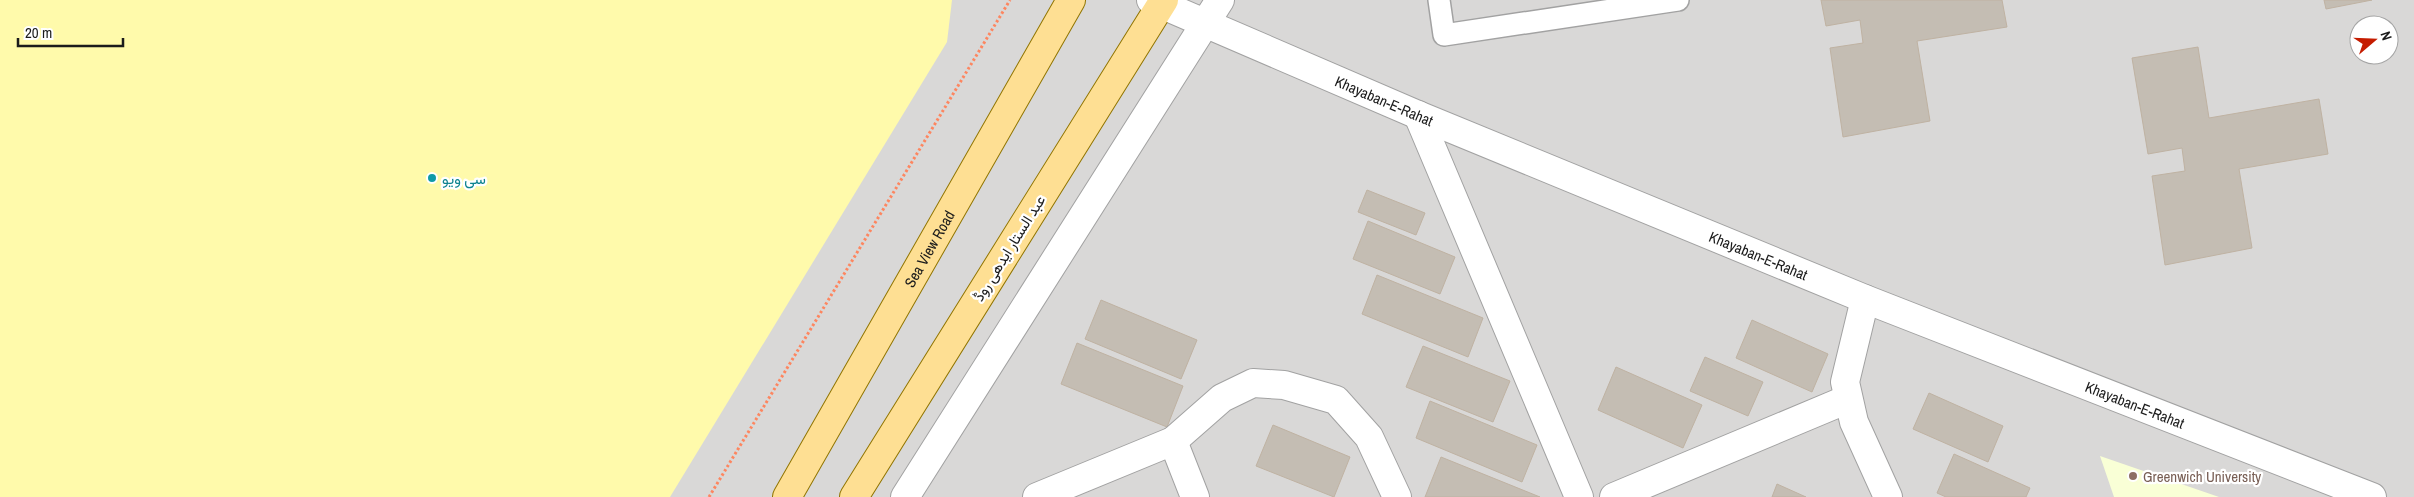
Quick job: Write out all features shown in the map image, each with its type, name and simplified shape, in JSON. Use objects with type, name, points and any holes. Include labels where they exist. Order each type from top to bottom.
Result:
[{"type":"main road","name":"Sea View Road","points":[[787,497],[1071,0]]},
{"type":"main road","name":"عبد الستار ایدھی روڈ","points":[[854,497],[1159,2]]},
{"type":"street","points":[[916,491],[1220,0]]},
{"type":"street","name":"Khayaban-E-Rahat","points":[[1159,2],[1205,24],[1418,115],[1865,299],[2372,497]]},
{"type":"street","points":[[1418,115],[1579,497]]},
{"type":"street","points":[[1865,299],[1845,382],[1854,422],[1888,497]]},
{"type":"street","points":[[1037,497],[1173,440],[1222,398],[1253,383],[1284,385],[1336,400],[1369,437],[1397,497]]},
{"type":"street","points":[[1614,497],[1848,399]]},
{"type":"street","points":[[1173,440],[1195,497]]},
{"type":"lane","points":[[1439,0],[1444,35],[1678,0]]},
{"type":"path","points":[[709,497],[1010,0]]},
{"type":"shaded area","points":[[0,0],[2414,0],[2414,497],[0,497]]},
{"type":"shaded area","name":"Greenwich University","points":[[2100,456],[2219,497],[2114,497]]},
{"type":"sand","name":"سی ویو","points":[[0,0],[952,0],[947,42],[670,497],[0,497]]},
{"type":"building","points":[[1821,0],[2002,0],[2007,27],[1917,41],[1930,121],[1843,137],[1830,48],[1863,43],[1860,20],[1826,26]]},
{"type":"building","points":[[2324,0],[2372,0],[2326,9]]},
{"type":"building","points":[[2198,47],[2209,118],[2319,99],[2328,154],[2239,169],[2252,248],[2165,265],[2152,176],[2185,171],[2182,148],[2148,154],[2132,58]]},
{"type":"building","points":[[1367,190],[1425,213],[1416,235],[1358,212]]},
{"type":"building","points":[[1368,221],[1455,257],[1440,294],[1353,259]]},
{"type":"building","points":[[1377,275],[1483,318],[1468,357],[1362,314]]},
{"type":"building","points":[[1101,300],[1197,340],[1181,379],[1085,339]]},
{"type":"building","points":[[1752,320],[1828,354],[1812,392],[1736,358]]},
{"type":"building","points":[[1077,343],[1183,386],[1167,427],[1061,384]]},
{"type":"building","points":[[1423,346],[1510,381],[1493,422],[1406,387]]},
{"type":"building","points":[[1705,357],[1763,382],[1748,416],[1690,391]]},
{"type":"building","points":[[1616,367],[1702,405],[1683,448],[1598,410]]},
{"type":"building","points":[[1929,393],[2003,426],[1988,462],[1913,429]]},
{"type":"building","points":[[1430,401],[1537,445],[1522,482],[1416,438]]},
{"type":"building","points":[[1273,425],[1350,457],[1334,497],[1256,466]]},
{"type":"building","points":[[1954,454],[2030,488],[2026,497],[1946,497],[1937,493]]},
{"type":"building","points":[[1441,457],[1540,497],[1425,497]]},
{"type":"building","points":[[1777,484],[1806,497],[1772,497]]},
{"type":"place","name":"سی ویو","points":[[432,178]]},
{"type":"place","name":"Greenwich University","points":[[2133,476]]}]
